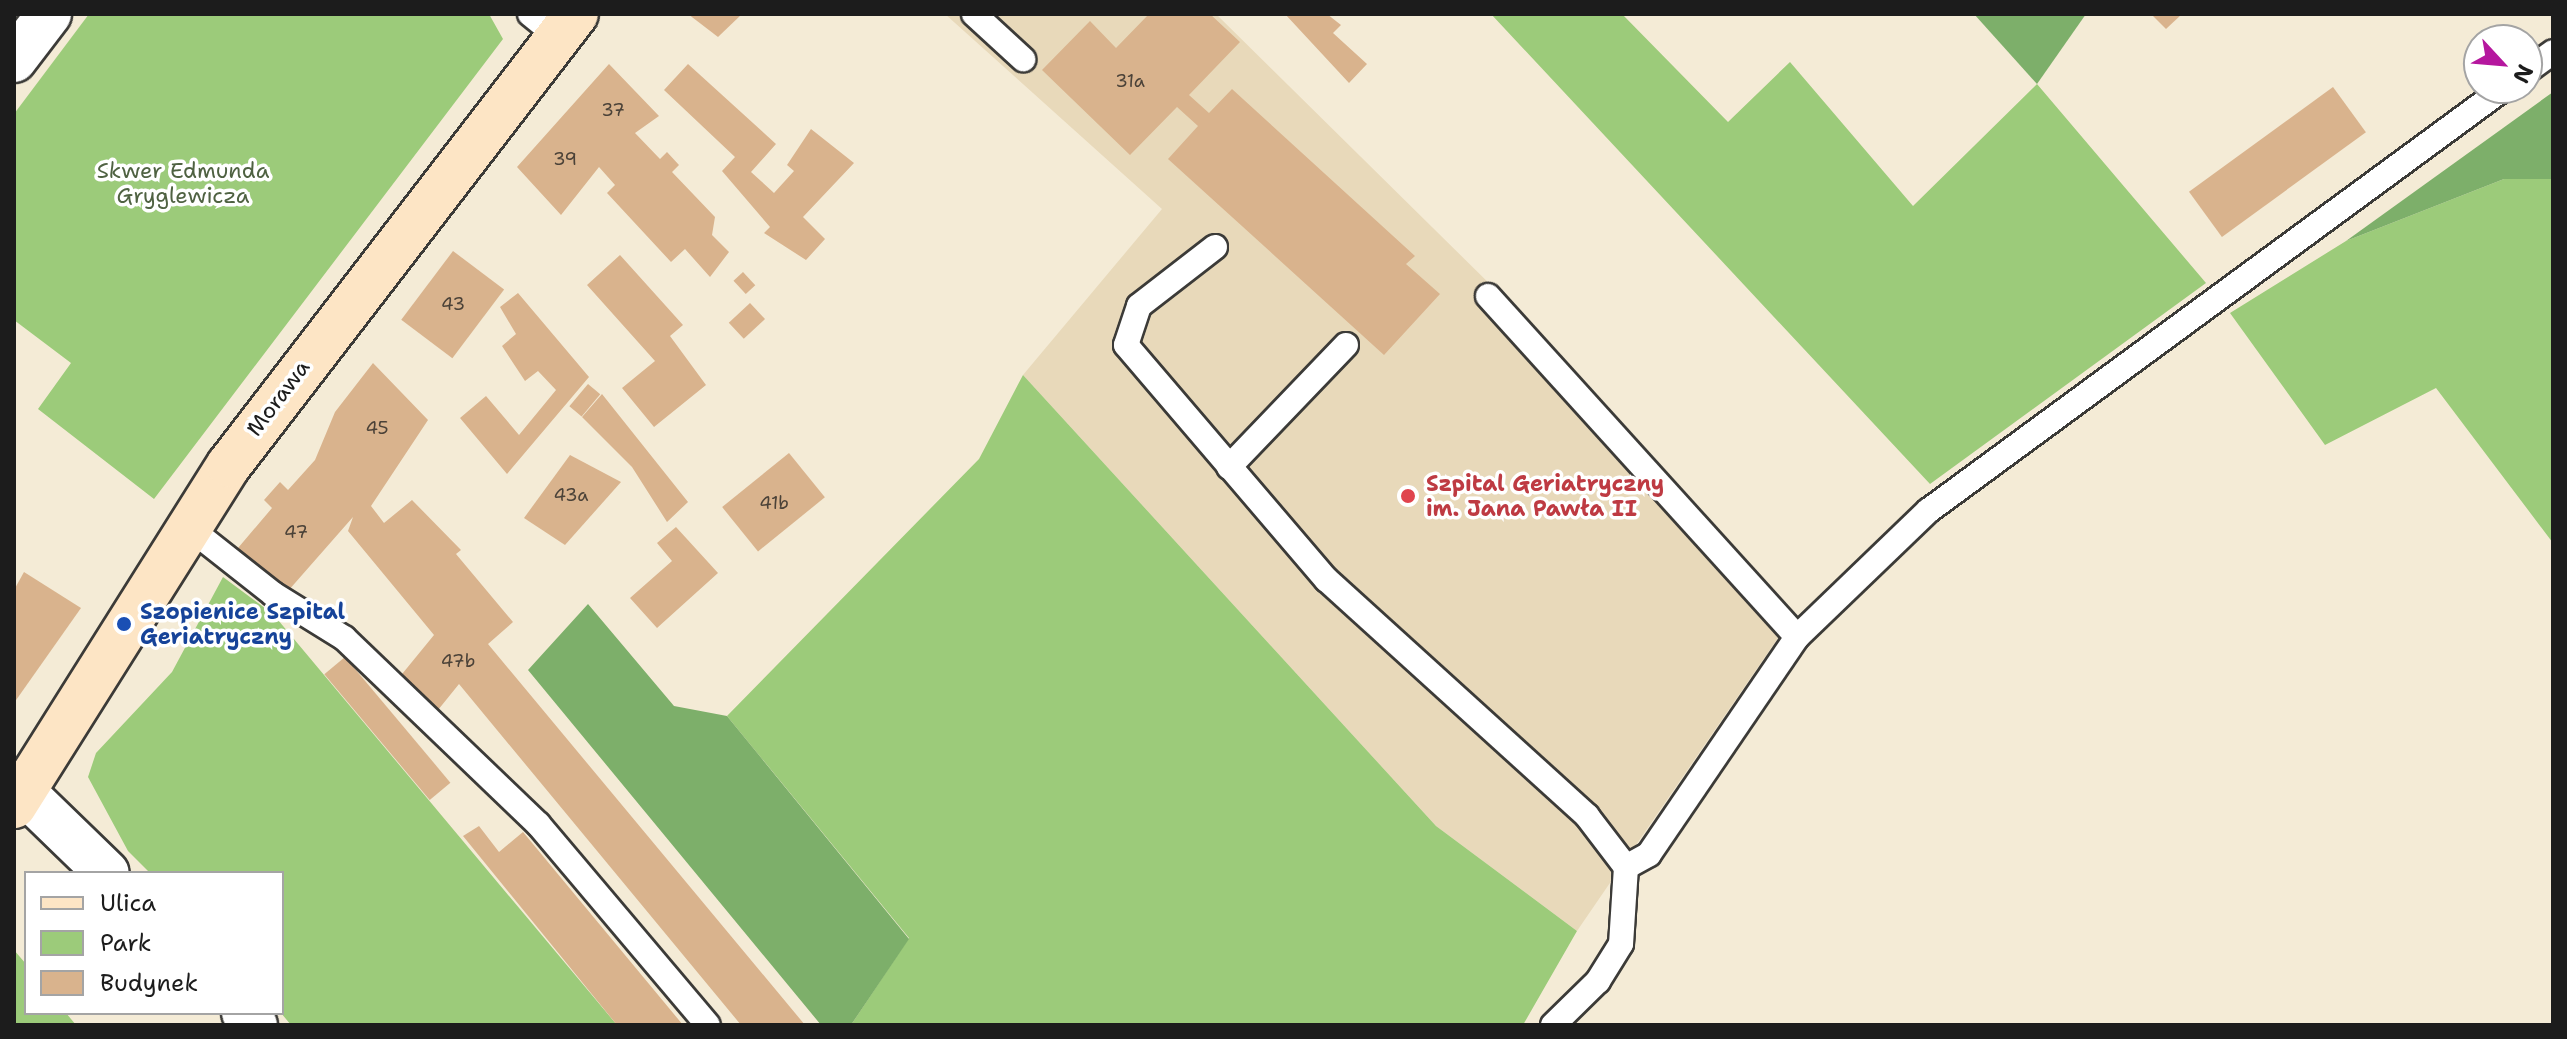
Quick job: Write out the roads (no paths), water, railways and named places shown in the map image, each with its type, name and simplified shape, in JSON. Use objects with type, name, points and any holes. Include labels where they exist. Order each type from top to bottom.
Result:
[{"type":"street","points":[[14,60],[49,14]]},
{"type":"street","name":"Morawa","points":[[17,794],[187,526],[554,21]]},
{"type":"street","points":[[17,794],[105,871]]},
{"type":"lane","points":[[974,14],[1023,59]]},
{"type":"lane","points":[[1626,867],[1649,854],[1797,637],[1928,511],[2482,104]]},
{"type":"lane","points":[[1215,247],[1139,306],[1126,345],[1327,580],[1587,816],[1626,867],[1621,944],[1598,981],[1553,1025]]},
{"type":"lane","points":[[1488,296],[1797,637]]},
{"type":"lane","points":[[1229,467],[1346,345]]},
{"type":"lane","points":[[187,526],[273,594],[344,638],[538,824],[708,1025]]},
{"type":"place","name":"Szpital Geriatryczny im. Jana Pawła II","points":[[1408,496]]},
{"type":"place","name":"Szopienice Szpital Geriatryczny","points":[[124,624]]},
{"type":"park label","name":"Skwer Edmunda Gryglewicza","points":[[183,182]]}]
